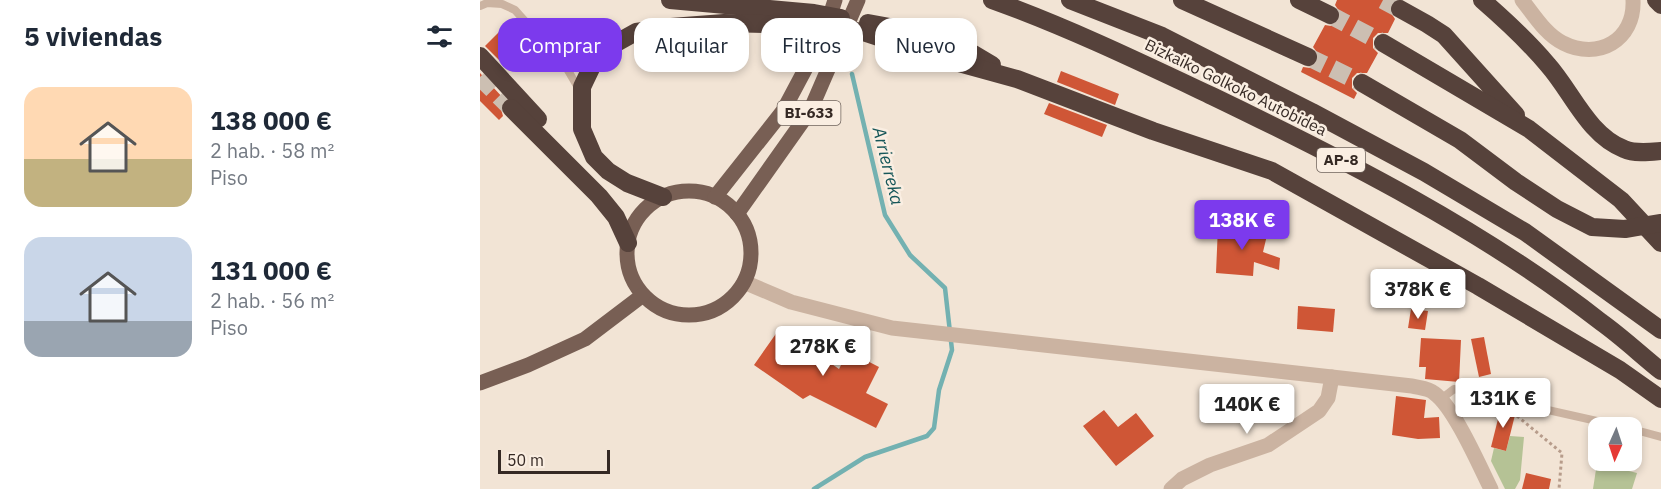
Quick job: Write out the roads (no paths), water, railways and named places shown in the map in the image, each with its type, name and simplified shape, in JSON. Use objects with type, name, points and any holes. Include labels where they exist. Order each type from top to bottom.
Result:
[{"type":"highway","points":[[670,0],[723,14],[911,39],[948,60],[1017,79],[1153,131],[1272,171],[1478,286],[1620,370],[1661,399]]},
{"type":"highway","name":"Bizkaiko Golkoko Autobidea","points":[[992,0],[1142,63],[1275,126],[1390,186],[1469,232],[1536,275],[1601,321],[1661,371]]},
{"type":"highway","name":"Bizkaiko Golkoko Autobidea","points":[[1070,0],[1162,36],[1424,172],[1525,232],[1661,330]]},
{"type":"highway","points":[[1182,0],[1308,57]]},
{"type":"highway","points":[[1299,0],[1330,15]]},
{"type":"highway","points":[[1482,0],[1511,26],[1549,66],[1586,118],[1607,139],[1626,150],[1661,151]]},
{"type":"highway","points":[[1656,0],[1661,5]]},
{"type":"highway","points":[[1400,9],[1444,35],[1529,129]]},
{"type":"highway","points":[[663,197],[627,183],[608,171],[594,156],[582,129],[582,87],[593,64],[611,46],[636,32],[672,27],[723,14]]},
{"type":"highway","points":[[1383,43],[1529,129],[1621,200],[1661,243]]},
{"type":"highway","points":[[480,56],[533,112],[567,154],[574,170]]},
{"type":"highway","points":[[1362,83],[1460,140],[1516,182],[1557,209],[1592,227],[1625,229],[1661,223]]},
{"type":"highway","points":[[511,108],[574,170],[616,217],[628,243]]},
{"type":"main road","name":"BI-633","points":[[715,197],[783,111],[824,34],[835,0]]},
{"type":"main road","name":"BI-633","points":[[737,214],[810,111],[858,0]]},
{"type":"main road","points":[[680,192],[698,192],[715,197],[737,214],[746,230],[751,247],[750,265],[744,282],[732,298],[724,304],[697,315],[677,314],[659,308],[643,295],[633,280],[627,261],[632,228],[650,205],[663,197],[680,192]]},
{"type":"main road","points":[[480,383],[528,365],[585,339],[643,295]]},
{"type":"street","points":[[1522,0],[1547,31],[1563,43],[1585,50],[1600,49],[1612,44],[1623,35],[1632,19],[1633,0]]},
{"type":"street","points":[[744,282],[791,302],[833,314],[929,334],[1412,386],[1431,391],[1441,399],[1452,415],[1491,489]]},
{"type":"street","points":[[1171,489],[1182,479],[1210,465],[1268,445],[1319,411],[1328,398],[1332,377]]},
{"type":"lane","points":[[480,6],[487,3],[502,4],[515,10],[566,67],[582,94]]},
{"type":"lane","points":[[1441,399],[1454,389],[1588,419]]},
{"type":"lane","points":[[1642,431],[1661,436]]},
{"type":"waterway","name":"Arrierreka","points":[[814,489],[865,457],[927,436],[934,428],[939,390],[952,350],[945,288],[910,255],[885,215],[852,74]]},
{"type":"tunnel","points":[[1383,0],[1400,9]]},
{"type":"tunnel","points":[[1330,15],[1383,43]]},
{"type":"tunnel","points":[[1308,57],[1362,83]]},
{"type":"tunnel","points":[[480,77],[511,108]]}]
